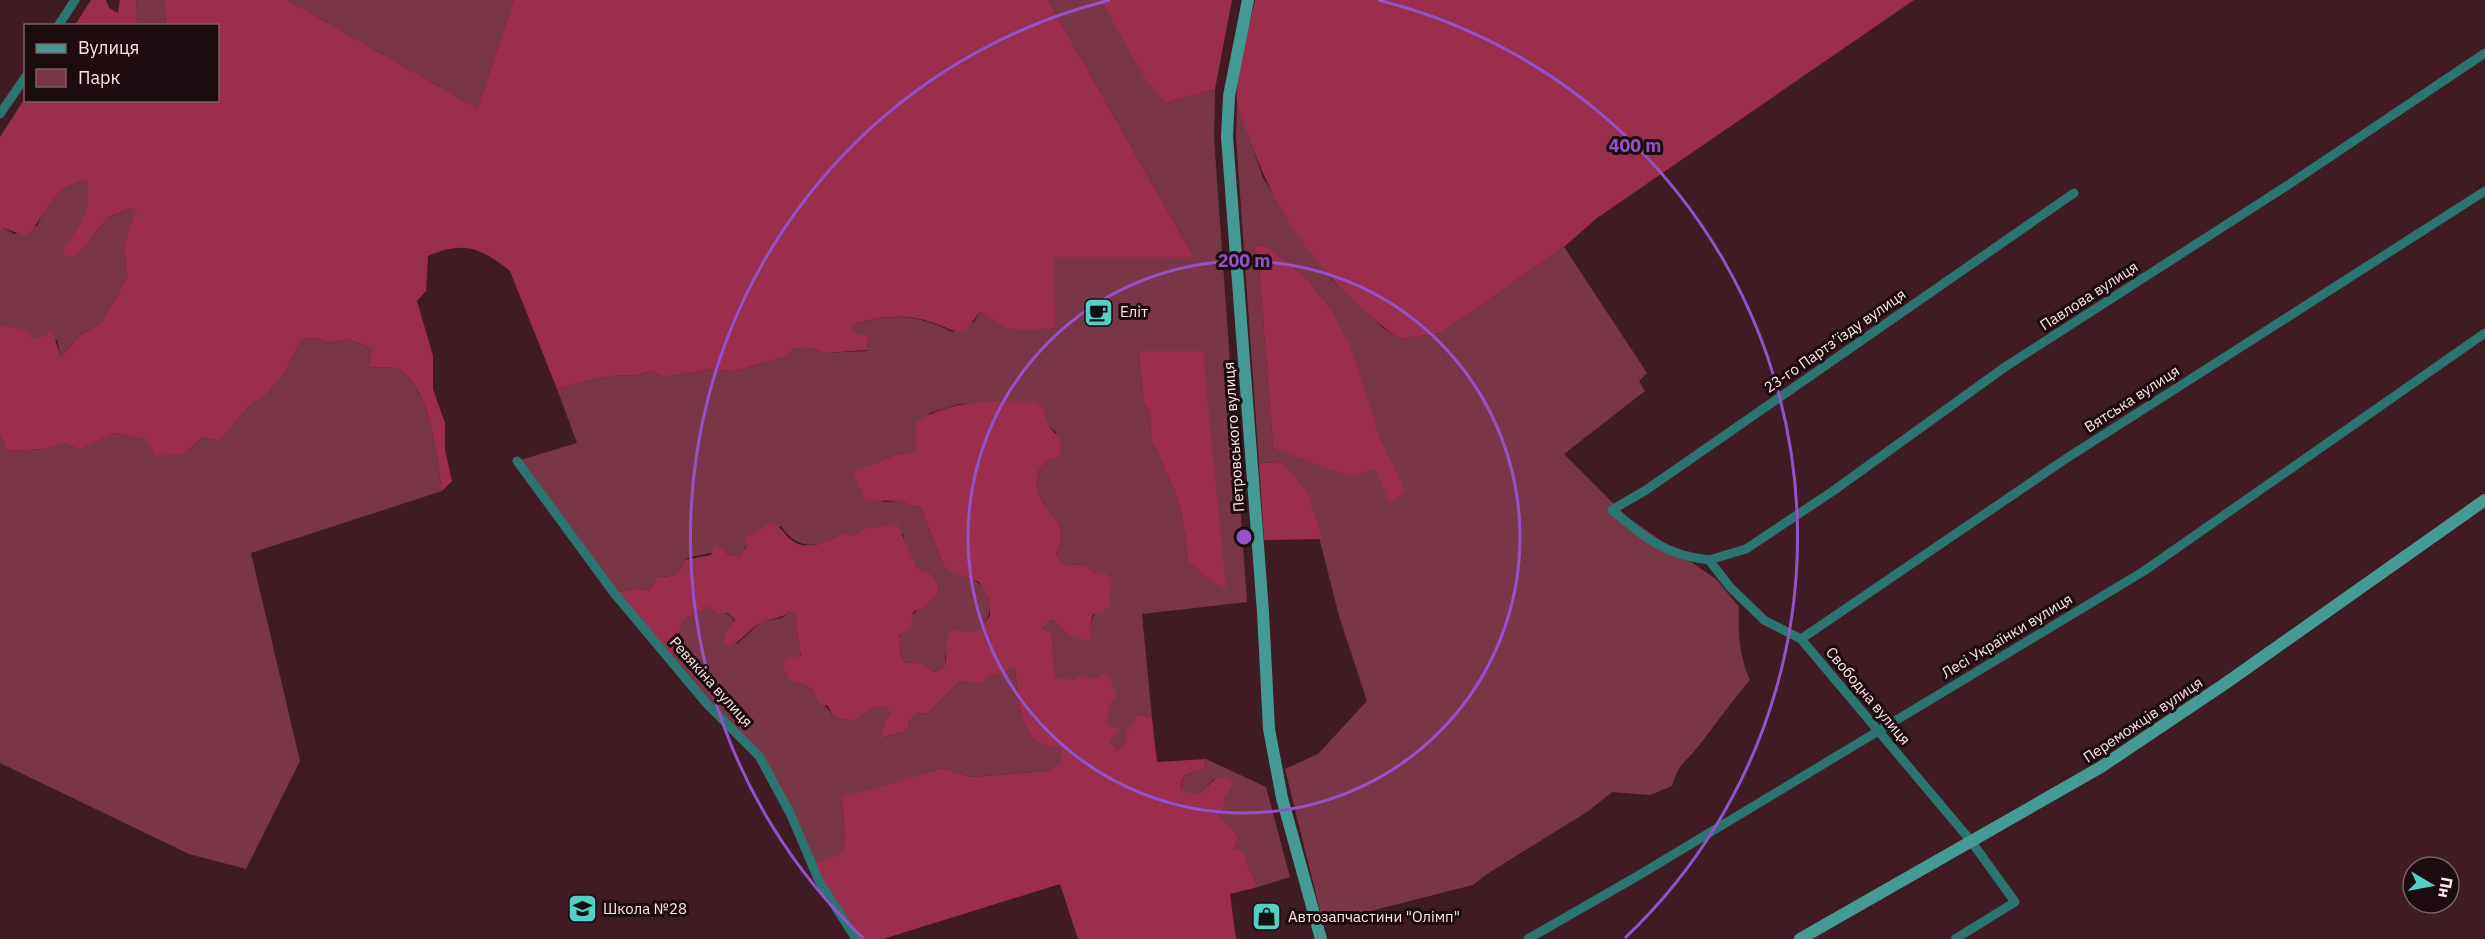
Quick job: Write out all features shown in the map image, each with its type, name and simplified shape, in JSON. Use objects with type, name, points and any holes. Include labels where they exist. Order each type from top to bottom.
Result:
[{"type":"main road","name":"Петровського вулиця","points":[[1248,0],[1229,96],[1227,137],[1263,612],[1265,696],[1282,798],[1321,939]]},
{"type":"main road","name":"Переможців вулиця","points":[[1800,939],[2102,767],[2485,500]]},
{"type":"street","points":[[59,24],[75,0]]},
{"type":"street","name":"Павлова вулиця","points":[[1709,560],[1746,549],[1833,491],[2005,368],[2288,185],[2485,53]]},
{"type":"street","points":[[0,114],[24,78]]},
{"type":"street","name":"Вятська вулиця","points":[[1801,639],[2067,459],[2485,191]]},
{"type":"street","name":"23-го Партз’їзду вулиця","points":[[1709,560],[1682,557],[1648,541],[1612,510],[1646,490],[2074,193]]},
{"type":"street","name":"Лесі Українки вулиця","points":[[1527,939],[2144,571],[2485,333]]},
{"type":"street","name":"Ревякіна вулиця","points":[[518,461],[614,593],[707,704],[759,756],[790,813],[819,881],[856,939]]},
{"type":"street","name":"Свободна вулиця","points":[[1709,560],[1730,587],[1764,621],[1801,639],[1971,841],[2014,902],[1955,939]]},
{"type":"green space","points":[[136,0],[164,0],[166,24],[138,24]]},
{"type":"green space","points":[[288,0],[514,0],[477,108]]},
{"type":"green space","points":[[1048,0],[1101,0],[1166,103],[1215,89],[1214,137],[1247,602],[1142,614],[1152,718],[1138,714],[1126,743],[1117,751],[1110,741],[1106,717],[1109,707],[1096,679],[1055,680],[1052,635],[1042,628],[1049,620],[1058,624],[1066,634],[1090,625],[1113,579],[1106,573],[1096,573],[1086,565],[1063,564],[1056,553],[1061,541],[1060,525],[1045,506],[1038,487],[1039,470],[1049,460],[1056,432],[1049,426],[1045,410],[1011,401],[959,404],[930,413],[917,439],[916,451],[895,455],[853,472],[884,502],[898,501],[921,508],[943,565],[977,582],[989,596],[988,617],[980,631],[965,632],[945,655],[945,666],[934,672],[920,662],[905,663],[900,650],[899,639],[906,622],[939,592],[933,576],[917,568],[906,548],[903,534],[854,536],[844,532],[827,541],[810,545],[795,540],[781,526],[747,545],[739,556],[729,556],[723,548],[692,557],[684,560],[675,574],[658,577],[648,591],[639,588],[614,593],[517,461],[577,443],[557,389],[590,380],[620,375],[634,376],[651,371],[664,377],[712,369],[732,372],[785,357],[794,348],[809,348],[825,353],[867,351],[868,335],[859,335],[849,326],[889,317],[914,318],[952,332],[974,322],[980,312],[989,316],[1054,328],[1054,257],[1194,257]],"holes":[[[1138,352],[1212,582],[1188,562],[1182,516],[1175,492],[1151,439],[1150,413],[1144,402]]]},
{"type":"green space","points":[[1237,103],[1263,178],[1331,279],[1382,327],[1400,339],[1442,333],[1564,247],[1647,373],[1639,381],[1645,391],[1564,454],[1626,516],[1717,580],[1739,607],[1740,644],[1750,680],[1682,765],[1672,786],[1650,795],[1612,792],[1587,812],[1473,885],[1323,923],[1285,769],[1318,754],[1367,701],[1339,616],[1307,490],[1283,462],[1259,463],[1236,137]],"holes":[[[1265,245],[1309,280],[1330,308],[1379,435],[1405,492],[1375,469],[1273,448],[1259,268],[1254,246]]]},
{"type":"green space","points":[[86,181],[90,197],[84,219],[75,233],[78,255],[107,218],[131,208],[138,210],[129,227],[124,246],[127,278],[101,323],[80,335],[61,357],[57,340],[32,339],[14,329],[0,325],[0,233],[3,228],[14,234],[37,226],[46,209],[62,190]]},
{"type":"green space","points":[[317,338],[329,343],[346,339],[372,348],[368,368],[393,368],[408,377],[417,390],[430,423],[442,491],[251,553],[300,761],[246,869],[189,854],[0,763],[0,434],[6,451],[45,449],[64,443],[80,450],[114,433],[147,439],[164,453],[184,453],[204,437],[220,441],[251,404],[266,396],[284,373],[302,339]]},
{"type":"green space","points":[[710,607],[725,612],[732,619],[736,628],[737,644],[761,622],[782,618],[789,612],[797,614],[795,623],[801,657],[789,680],[811,688],[833,717],[854,721],[874,706],[883,706],[891,713],[884,722],[883,738],[908,730],[909,721],[917,713],[927,714],[960,681],[981,685],[988,677],[1015,668],[1021,711],[1028,732],[1043,745],[1061,749],[1061,762],[1048,771],[971,777],[943,768],[841,799],[845,829],[844,853],[812,864],[759,756],[674,666],[673,654],[681,644],[682,625],[696,612]]},
{"type":"green space","points":[[1206,759],[1266,787],[1290,877],[1258,887],[1244,853],[1234,848],[1239,838],[1237,834],[1218,814],[1233,782],[1227,777],[1213,780],[1200,793],[1191,795],[1181,789],[1185,777],[1190,773],[1203,770]]},
{"type":"shaded area","points":[[91,0],[106,0],[109,8],[118,13],[120,0],[136,0],[138,24],[76,24]]},
{"type":"shaded area","points":[[164,0],[288,0],[477,108],[514,0],[1048,0],[1194,257],[1054,257],[1055,328],[1024,330],[1007,328],[980,312],[965,331],[954,331],[928,321],[905,317],[883,318],[850,326],[859,335],[868,335],[867,350],[825,353],[809,348],[794,348],[785,357],[732,372],[712,369],[664,377],[651,371],[634,376],[620,375],[590,380],[557,389],[510,271],[480,252],[471,249],[451,249],[428,256],[426,291],[417,301],[433,356],[433,389],[445,423],[445,450],[452,481],[442,491],[430,423],[417,389],[408,377],[396,369],[368,368],[372,348],[346,339],[329,343],[317,338],[302,339],[284,373],[266,396],[251,404],[220,441],[204,437],[184,453],[156,456],[146,439],[114,433],[80,450],[64,443],[45,449],[6,451],[0,434],[0,325],[26,330],[32,339],[41,338],[52,331],[61,357],[80,335],[101,323],[127,278],[124,246],[129,227],[137,211],[131,208],[107,218],[78,255],[65,257],[64,247],[76,231],[87,208],[86,181],[65,188],[57,195],[26,236],[3,228],[0,233],[0,137],[24,100],[24,102],[219,102],[219,24],[166,24]]},
{"type":"shaded area","points":[[1101,0],[1232,0],[1215,89],[1166,103],[1144,77]]},
{"type":"shaded area","points":[[1255,0],[1914,0],[1597,218],[1564,247],[1442,333],[1400,339],[1374,320],[1328,275],[1290,224],[1261,168],[1237,103],[1243,53]]},
{"type":"shaded area","points":[[1265,245],[1309,280],[1330,308],[1351,347],[1379,435],[1406,492],[1389,503],[1375,469],[1351,477],[1273,448],[1259,268],[1254,246]]},
{"type":"shaded area","points":[[1138,351],[1203,351],[1226,589],[1212,582],[1188,562],[1182,516],[1175,492],[1151,439],[1150,413],[1144,402]]},
{"type":"shaded area","points":[[1034,401],[1045,410],[1049,426],[1061,441],[1059,457],[1049,460],[1039,470],[1038,482],[1041,499],[1060,525],[1061,541],[1056,553],[1063,564],[1086,565],[1096,573],[1106,573],[1113,579],[1109,594],[1111,603],[1103,613],[1093,614],[1090,625],[1091,642],[1066,634],[1058,624],[1050,620],[1042,628],[1052,634],[1055,679],[1073,680],[1080,675],[1096,679],[1102,673],[1108,674],[1117,696],[1110,706],[1107,717],[1109,726],[1120,729],[1110,741],[1117,751],[1126,743],[1126,732],[1138,714],[1152,718],[1157,762],[1206,759],[1203,770],[1184,777],[1181,789],[1189,793],[1199,793],[1220,777],[1227,777],[1234,782],[1224,800],[1224,807],[1218,814],[1237,834],[1239,838],[1234,848],[1244,852],[1258,887],[1230,894],[1236,939],[1078,939],[1060,884],[883,939],[856,939],[812,864],[844,852],[845,829],[841,798],[943,768],[971,777],[1048,771],[1061,762],[1061,749],[1043,745],[1028,732],[1021,711],[1015,668],[988,677],[981,685],[960,681],[927,714],[917,713],[909,721],[908,730],[882,738],[884,722],[891,713],[883,706],[874,707],[854,721],[833,717],[828,706],[820,704],[811,688],[789,680],[783,666],[786,658],[801,656],[795,623],[797,614],[789,612],[763,622],[728,646],[724,643],[725,632],[735,620],[728,613],[718,614],[710,607],[703,609],[690,616],[682,625],[681,644],[673,654],[674,666],[614,593],[639,588],[648,591],[658,577],[678,572],[684,560],[711,555],[714,545],[723,548],[729,556],[739,556],[747,546],[745,537],[771,523],[780,528],[789,538],[802,545],[824,542],[844,532],[854,536],[863,529],[897,524],[917,568],[933,576],[939,592],[925,607],[913,612],[911,629],[899,634],[900,652],[905,663],[920,662],[934,672],[945,666],[947,640],[952,629],[965,632],[980,630],[990,615],[990,599],[979,582],[952,572],[943,565],[921,508],[898,501],[866,500],[852,472],[895,455],[916,451],[916,423],[943,409],[972,403]]},
{"type":"shaded area","points":[[1283,462],[1307,490],[1322,539],[1264,540],[1259,463]]},
{"type":"place","name":"Еліт","points":[[1099,312]]},
{"type":"place","name":"Школа №28","points":[[582,909]]},
{"type":"place","name":"Автозапчастини \"Олімп\"","points":[[1267,917]]}]
